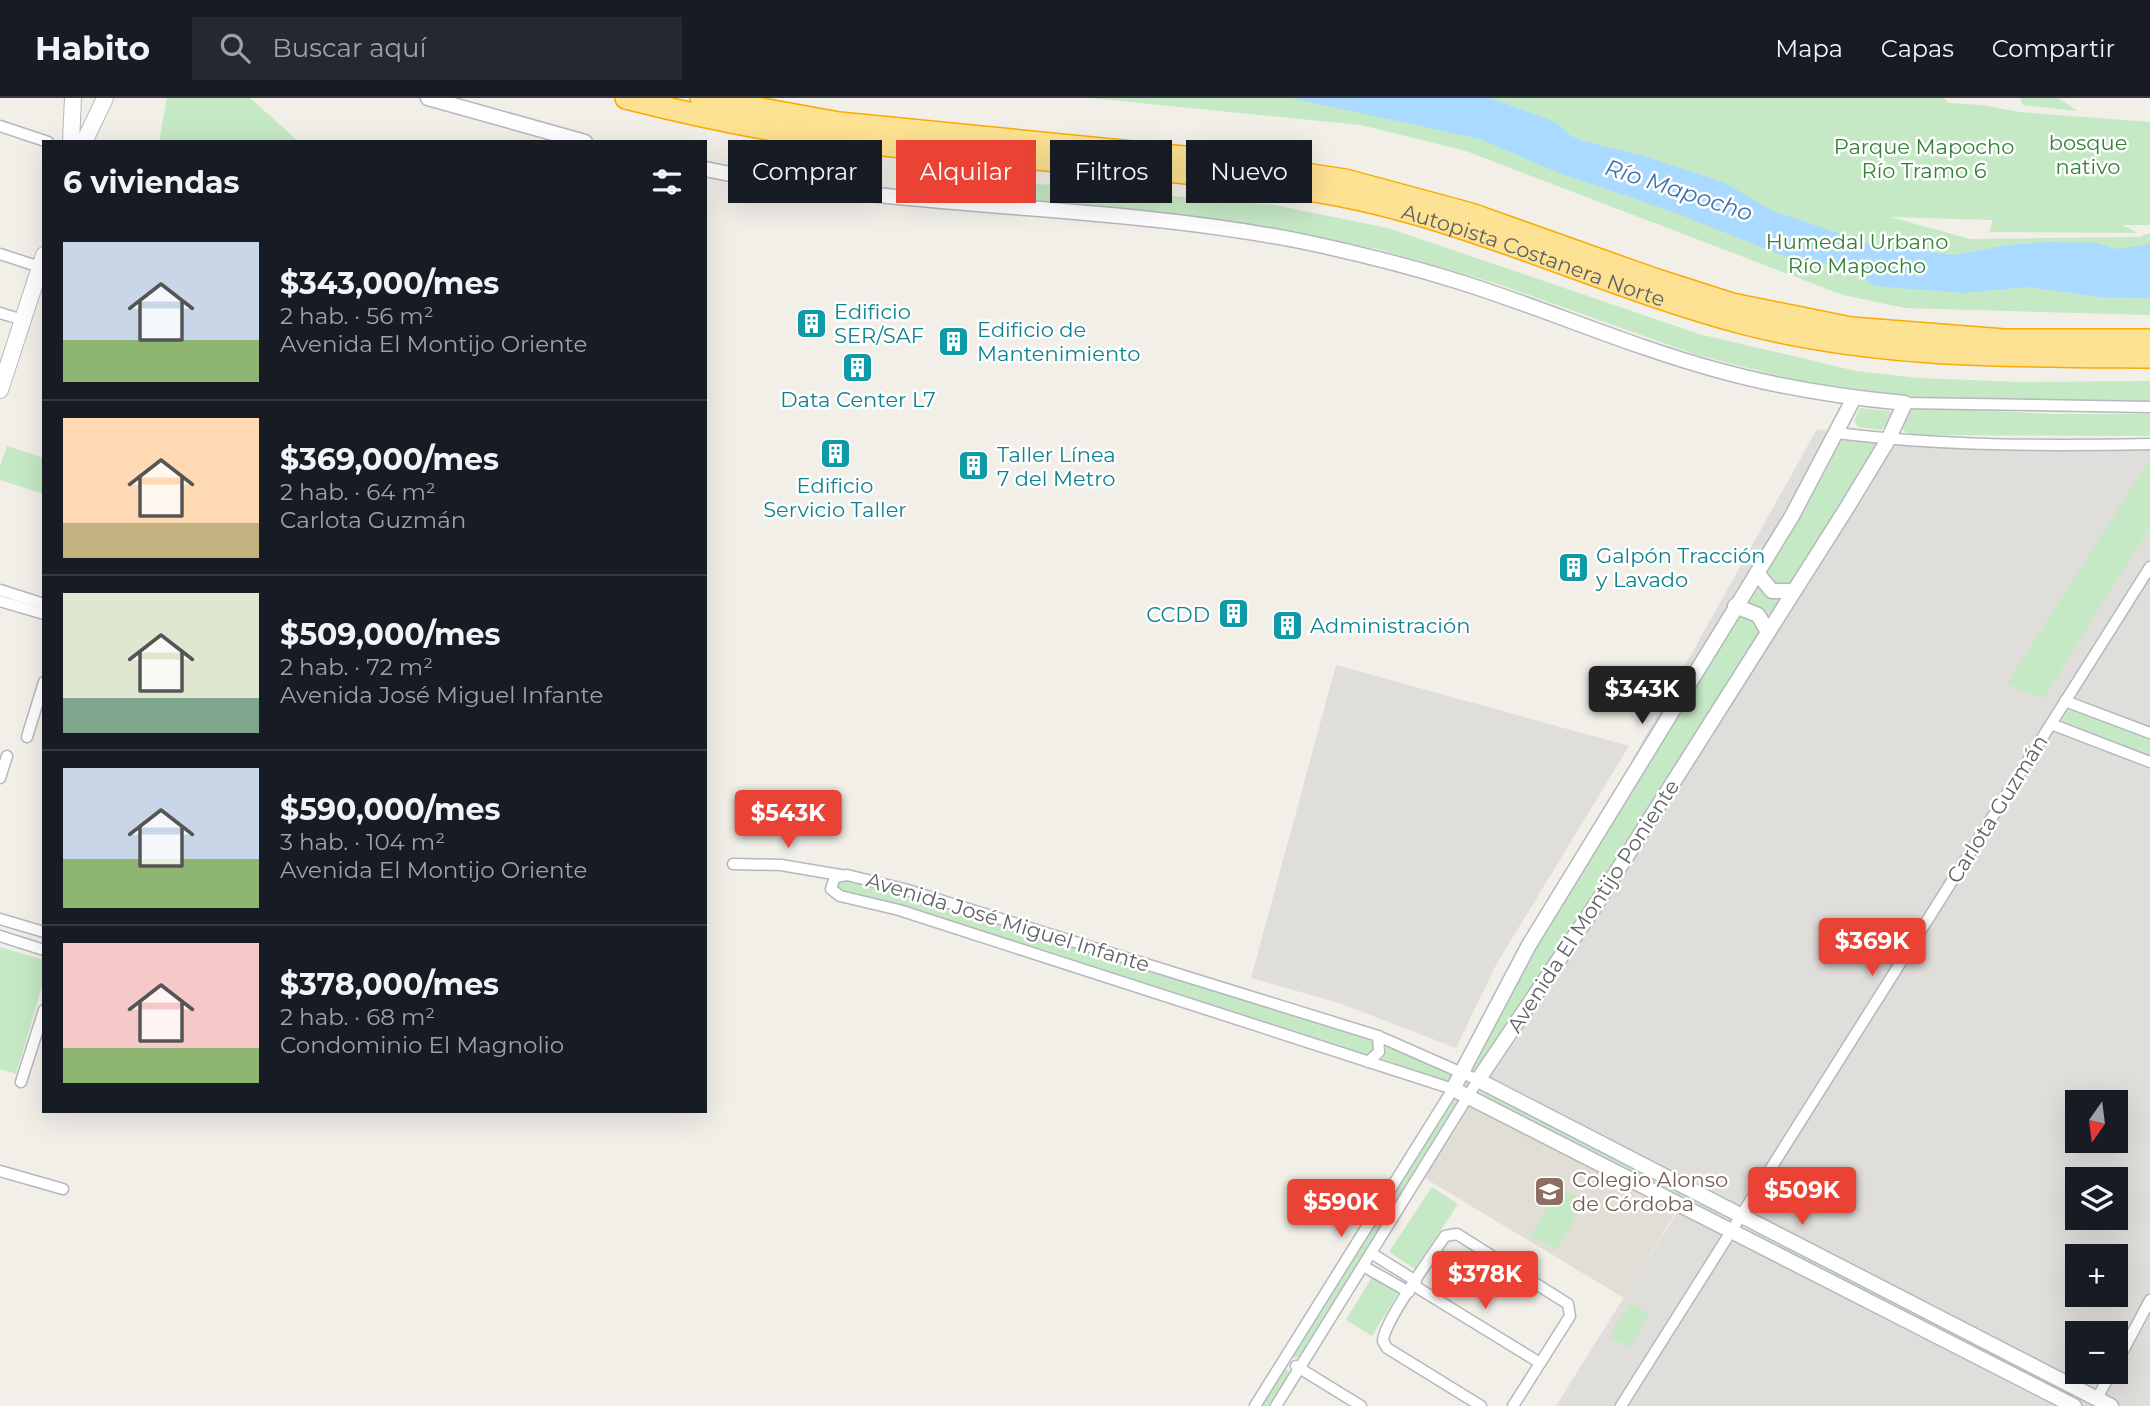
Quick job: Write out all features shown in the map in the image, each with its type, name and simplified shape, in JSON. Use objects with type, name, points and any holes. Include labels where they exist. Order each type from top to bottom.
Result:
[{"type":"highway","name":"Autopista Costanera Norte","points":[[626,98],[717,120],[840,140],[1203,174],[1342,196],[1425,217],[1680,305],[1821,340],[1894,351],[1969,356],[2150,357]]},
{"type":"highway","name":"Autopista Costanera Norte","points":[[701,98],[839,123],[1204,159],[1332,178],[1471,214],[1732,304],[1851,328],[2004,340],[2150,340]]},
{"type":"main road","points":[[71,140],[74,98]]},
{"type":"main road","points":[[85,140],[105,98]]},
{"type":"main road","points":[[2,380],[42,261]]},
{"type":"street","points":[[428,98],[578,140]]},
{"type":"street","points":[[1,129],[42,140]]},
{"type":"street","points":[[707,169],[769,182],[879,197],[1176,224],[1304,242],[1462,282],[1717,370],[1854,398],[1905,404],[2150,407]]},
{"type":"street","points":[[0,254],[42,261]]},
{"type":"street","points":[[0,313],[23,320]]},
{"type":"street","points":[[1255,1406],[1453,1089],[1529,946],[1808,490],[1854,398]]},
{"type":"street","name":"Avenida El Montijo Poniente","points":[[1276,1406],[1478,1080],[1595,906],[1768,632],[1888,440],[1905,404]]},
{"type":"street","points":[[1837,433],[1888,440],[2002,446],[2150,444]]},
{"type":"street","name":"Carlota Guzmán","points":[[1621,1406],[2150,567]]},
{"type":"street","points":[[1757,573],[1772,590],[1793,591]]},
{"type":"street","points":[[0,590],[42,603]]},
{"type":"street","points":[[0,600],[42,613]]},
{"type":"street","points":[[1735,606],[1758,615],[1768,632]]},
{"type":"street","points":[[27,737],[42,688]]},
{"type":"street","points":[[2065,701],[2150,733]]},
{"type":"street","points":[[2051,724],[2150,762]]},
{"type":"street","points":[[0,778],[7,756]]},
{"type":"street","points":[[733,864],[780,864],[841,875]]},
{"type":"street","name":"Avenida José Miguel Infante","points":[[2074,1406],[1453,1089],[899,911],[840,896],[833,891],[831,884],[841,875],[904,889],[1378,1036],[1463,1072],[2111,1406]]},
{"type":"street","points":[[0,919],[42,931]]},
{"type":"street","points":[[0,936],[42,949]]},
{"type":"street","points":[[21,1082],[42,1016]]},
{"type":"street","points":[[1368,1062],[1379,1052],[1378,1036]]},
{"type":"street","points":[[30,1051],[42,1055]]},
{"type":"street","points":[[1,1173],[63,1189]]},
{"type":"street","points":[[1481,1406],[1384,1344],[1384,1333],[1445,1236],[1450,1233],[1568,1304],[1570,1316],[1513,1406]]},
{"type":"street","points":[[1371,1253],[1413,1286],[1541,1363]]},
{"type":"street","points":[[1363,1266],[1413,1286]]},
{"type":"street","points":[[1882,1308],[1883,1298],[1892,1292]]},
{"type":"street","points":[[2128,1341],[2150,1300]]},
{"type":"street","points":[[1285,1358],[1361,1406]]},
{"type":"street","points":[[2097,1399],[2105,1384]]},
{"type":"shaded area","points":[[1817,429],[1894,443],[2150,447],[2150,1406],[1556,1406],[1681,1206],[1449,1088]]},
{"type":"shaded area","points":[[1336,665],[1629,746],[1496,965],[1456,1048],[1339,1003],[1251,978]]},
{"type":"shaded area","name":"Colegio Alonso de Córdoba","points":[[1471,1101],[1680,1205],[1624,1298],[1423,1177]]},
{"type":"green space","points":[[167,98],[250,98],[297,140],[159,140]]},
{"type":"green space","points":[[1090,98],[1944,98],[1948,103],[1982,105],[2019,112],[2150,122],[2150,225],[2122,225],[2138,233],[1989,232],[1993,220],[1890,217],[1970,239],[2139,237],[2150,233],[2150,315],[1905,308],[1843,295],[1466,151],[1361,125]]},
{"type":"green space","points":[[2020,98],[2058,98],[2077,111],[2023,105]]},
{"type":"green space","points":[[1036,184],[1050,185],[1050,203],[1172,203],[1172,196],[1186,197],[1186,203],[1274,205],[1388,228],[1699,334],[1856,371],[1918,378],[2018,382],[2150,381],[2150,402],[1923,398],[1804,382],[1697,355],[1498,284],[1378,249],[1253,225],[1030,203],[1036,203]]},
{"type":"green space","points":[[1910,407],[2055,414],[2150,414],[2150,436],[1920,435],[1906,433],[1901,427]]},
{"type":"green space","points":[[1860,408],[1890,411],[1891,415],[1882,430],[1858,427],[1854,421]]},
{"type":"green space","points":[[1843,440],[1878,444],[1791,588],[1769,581],[1766,573]]},
{"type":"green space","points":[[7,446],[42,457],[42,493],[0,480],[0,466]]},
{"type":"green space","points":[[2150,459],[2150,527],[2043,699],[2007,684]]},
{"type":"green space","points":[[1757,589],[1781,600],[1773,613],[1749,603]]},
{"type":"green space","points":[[1740,615],[1758,620],[1761,630],[1758,636],[1479,1072],[1471,1071],[1470,1067],[1525,962],[1733,620]]},
{"type":"green space","points":[[2069,710],[2150,739],[2150,758],[2066,725],[2064,718]]},
{"type":"green space","points":[[841,880],[897,891],[1370,1039],[1377,1047],[1369,1056],[875,898],[841,891],[837,885]]},
{"type":"green space","points":[[0,947],[42,959],[42,987],[16,1074],[0,1069]]},
{"type":"green space","points":[[1387,1044],[1453,1073],[1452,1078],[1446,1081],[1383,1059]]},
{"type":"green space","points":[[1482,1089],[1718,1208],[1719,1213],[1716,1216],[1481,1097]]},
{"type":"green space","points":[[1455,1096],[1461,1099],[1301,1356],[1294,1358],[1293,1353]]},
{"type":"green space","points":[[1432,1187],[1458,1204],[1415,1269],[1389,1252]]},
{"type":"green space","points":[[1560,1187],[1585,1202],[1556,1250],[1531,1235]]},
{"type":"green space","points":[[1753,1229],[1879,1292],[1875,1300],[1750,1233]]},
{"type":"green space","points":[[1372,1277],[1398,1293],[1372,1336],[1346,1320]]},
{"type":"green space","points":[[1893,1299],[2056,1383],[2053,1390],[1890,1307]]},
{"type":"green space","points":[[1630,1303],[1650,1315],[1629,1348],[1610,1336]]},
{"type":"green space","points":[[1285,1368],[1290,1372],[1270,1406],[1259,1406]]},
{"type":"water","name":"Río Mapocho","points":[[1291,98],[1490,98],[1555,122],[1571,136],[1723,182],[1773,211],[1872,245],[1954,255],[2008,245],[2050,242],[2096,243],[2116,249],[2150,244],[2150,298],[2102,297],[2027,287],[1963,293],[1874,286],[1849,265],[1802,263],[1673,212],[1559,173],[1480,139]]},
{"type":"place","name":"Edificio SER/SAF","points":[[811,323]]},
{"type":"place","name":"Edificio de Mantenimiento","points":[[954,341]]},
{"type":"place","name":"Data Center L7","points":[[858,367]]},
{"type":"place","name":"Edificio Servicio Taller","points":[[835,453]]},
{"type":"place","name":"Taller Línea 7 del Metro","points":[[974,466]]},
{"type":"place","name":"Galpón Tracción y Lavado","points":[[1573,567]]},
{"type":"place","name":"CCDD","points":[[1233,614]]},
{"type":"place","name":"Administración","points":[[1287,625]]},
{"type":"place","name":"Colegio Alonso de Córdoba","points":[[1549,1191]]},
{"type":"park label","name":"bosque nativo","points":[[2088,154]]},
{"type":"park label","name":"Parque Mapocho Río Tramo 6","points":[[1924,158]]},
{"type":"park label","name":"Humedal Urbano Río Mapocho","points":[[1857,253]]}]
